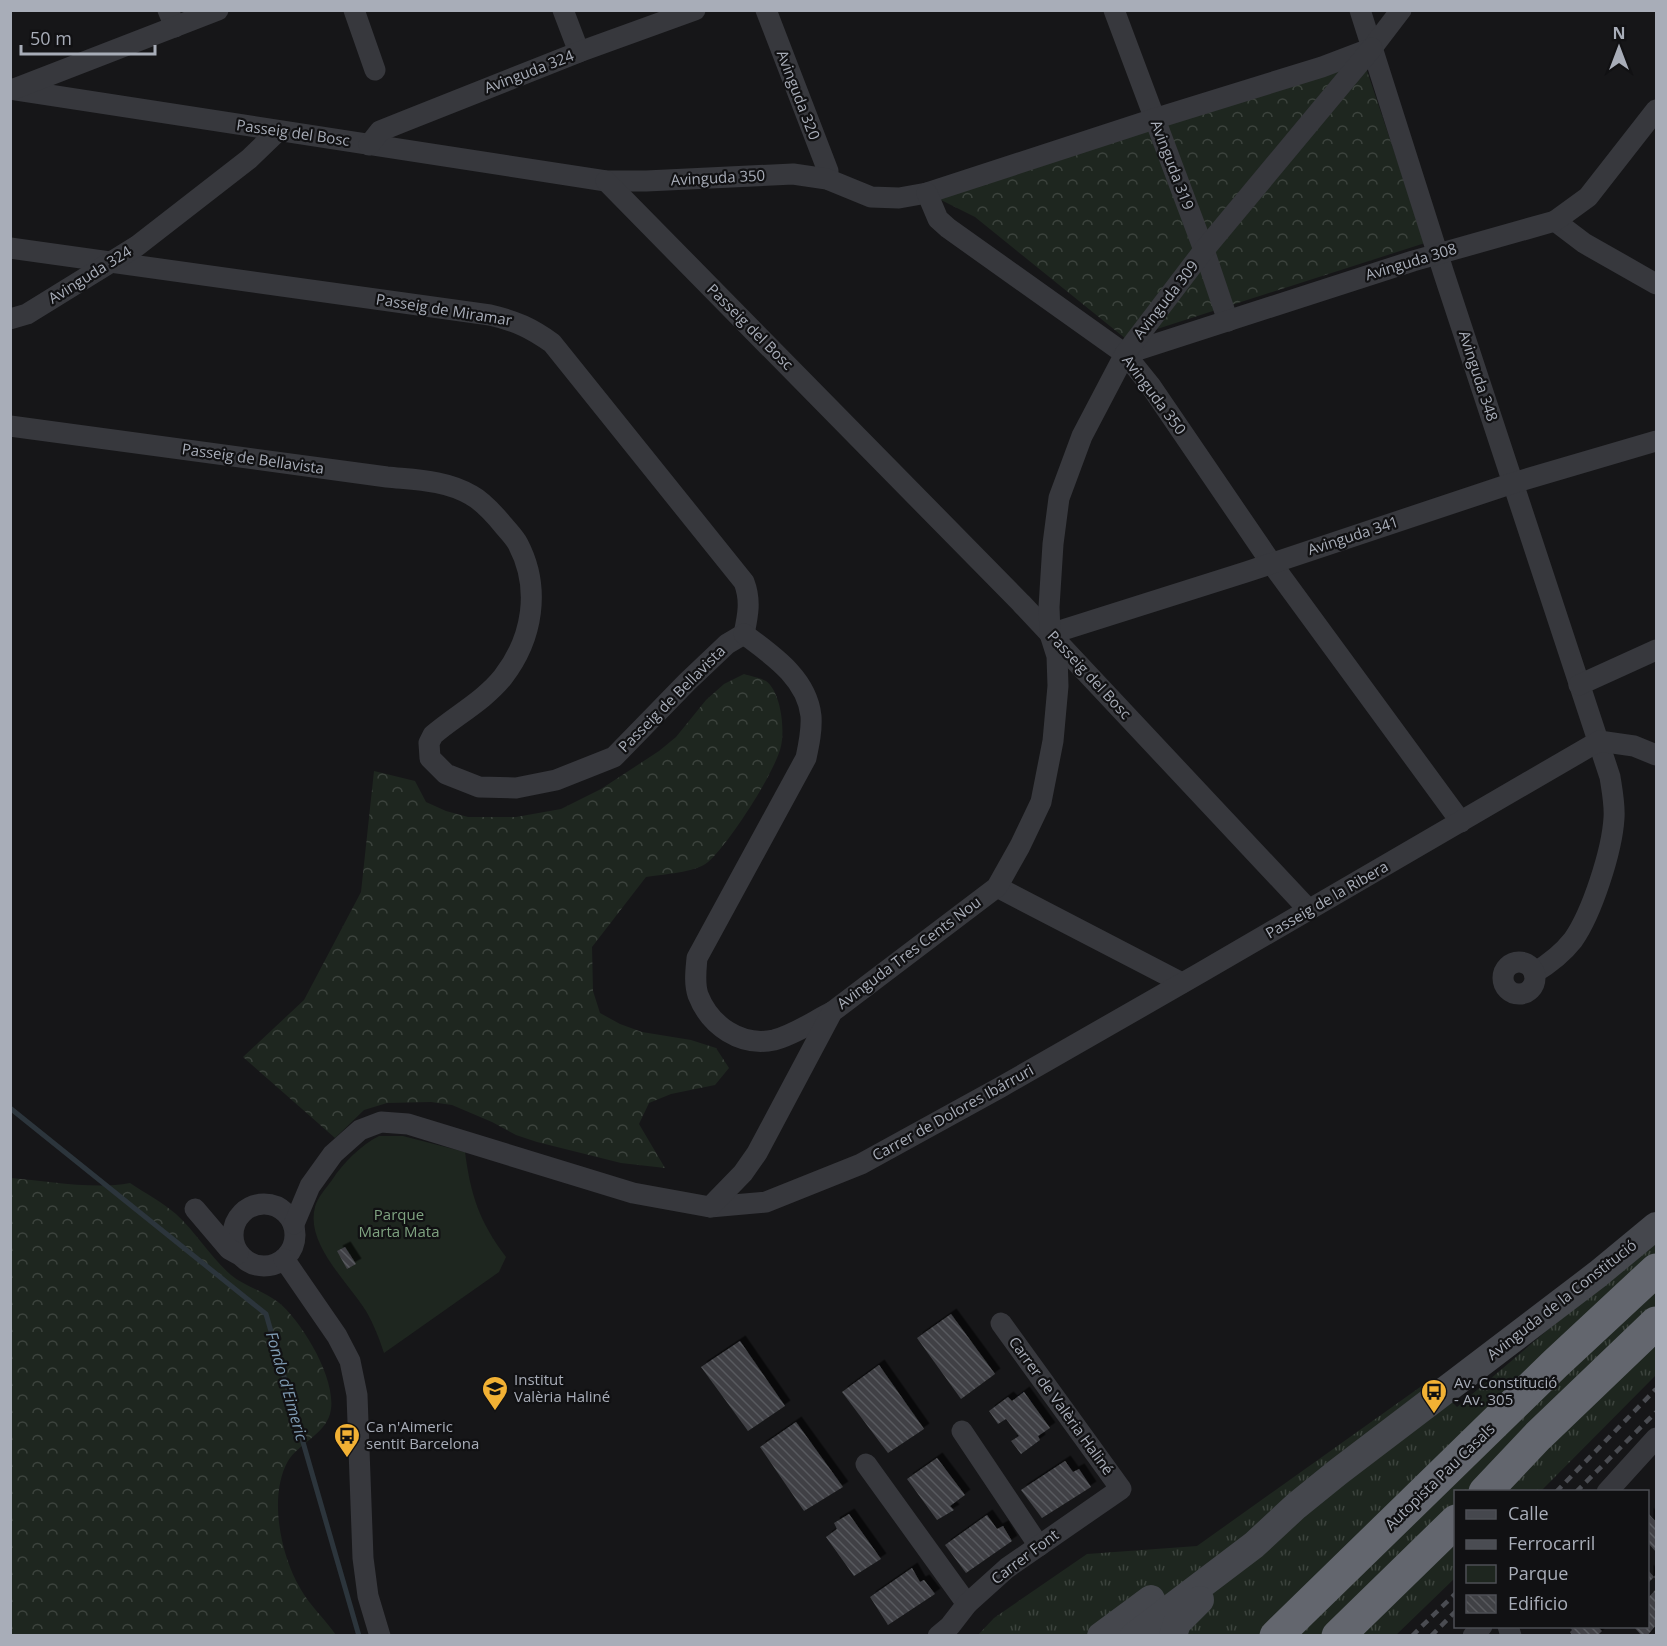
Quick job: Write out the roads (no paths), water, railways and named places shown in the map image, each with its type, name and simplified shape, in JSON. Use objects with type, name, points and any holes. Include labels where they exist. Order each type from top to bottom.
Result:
[{"type":"highway","name":"Autopista Pau Casals","points":[[1276,1635],[1656,1270]]},
{"type":"highway","points":[[1486,1490],[1538,1436],[1656,1323]]},
{"type":"highway","points":[[1338,1635],[1454,1522]]},
{"type":"street","points":[[12,90],[171,19],[218,10]]},
{"type":"street","points":[[354,10],[375,70]]},
{"type":"street","points":[[563,10],[579,52]]},
{"type":"street","name":"Avinguda 324","points":[[369,145],[380,131],[579,52],[695,10]]},
{"type":"street","name":"Avinguda 320","points":[[766,10],[828,171],[827,179]]},
{"type":"street","name":"Avinguda 319","points":[[1114,10],[1204,250],[1228,321]]},
{"type":"street","name":"Avinguda 348","points":[[1360,10],[1610,777],[1614,817],[1609,855],[1589,907],[1573,939],[1553,961],[1534,973]]},
{"type":"street","name":"Avinguda 309","points":[[1050,634],[1049,587],[1059,498],[1082,436],[1125,354],[1204,250],[1401,10]]},
{"type":"street","points":[[927,193],[1322,67],[1372,48]]},
{"type":"street","name":"Passeig del Bosc","points":[[12,90],[606,181],[1050,634],[1309,910]]},
{"type":"street","name":"Avinguda 308","points":[[1125,354],[1438,254],[1555,221],[1588,197],[1656,110]]},
{"type":"street","name":"Avinguda 324","points":[[10,319],[27,314],[147,239],[249,159],[277,132]]},
{"type":"street","name":"Avinguda 350","points":[[606,181],[646,182],[793,174],[827,179],[871,197],[898,198],[927,193],[938,219],[948,228],[1125,354],[1150,386],[1272,564],[1461,822]]},
{"type":"street","points":[[1555,221],[1584,243],[1656,284]]},
{"type":"street","name":"Passeig de Miramar","points":[[10,248],[490,315],[516,321],[535,330],[552,343],[744,582],[749,595],[744,634]]},
{"type":"street","name":"Passeig de Bellavista","points":[[10,426],[387,477],[437,481],[471,495],[496,516],[518,544],[532,585],[530,622],[520,651],[502,678],[482,698],[433,735],[429,743],[430,758],[446,774],[479,787],[516,788],[556,780],[614,757],[727,644],[744,634]]},
{"type":"street","name":"Avinguda 341","points":[[1050,634],[1272,564],[1513,483],[1656,441]]},
{"type":"street","points":[[744,634],[790,672],[804,692],[811,717],[811,734],[806,758],[697,958],[695,974],[697,993],[705,1009],[718,1025],[739,1038],[756,1042],[775,1040],[832,1012]]},
{"type":"street","name":"Avinguda Tres Cents Nou","points":[[710,1207],[743,1173],[757,1153],[832,1012],[997,887],[1041,802],[1053,741],[1058,686],[1057,656],[1050,634]]},
{"type":"street","points":[[1579,685],[1656,650]]},
{"type":"street","points":[[1599,741],[1634,746],[1656,754]]},
{"type":"street","name":"Passeig de la Ribera","points":[[1182,983],[1599,741]]},
{"type":"street","points":[[997,887],[1182,983]]},
{"type":"street","name":"Carrer de Dolores Ibárruri","points":[[710,1207],[766,1203],[861,1164],[1182,983]]},
{"type":"street","points":[[294,1224],[307,1190],[333,1154],[360,1130],[381,1122],[408,1124],[633,1193],[710,1207]]},
{"type":"street","points":[[240,1254],[233,1238],[234,1227],[242,1212],[259,1205],[283,1209],[294,1224],[296,1235],[294,1246],[284,1259],[263,1266],[253,1264],[229,1249],[195,1209],[214,1214],[232,1214],[259,1205],[289,1199],[307,1190]]},
{"type":"street","name":"Avinguda de la Constitució","points":[[1131,1635],[1254,1545],[1296,1506],[1598,1274],[1656,1226]]},
{"type":"street","points":[[284,1259],[337,1336],[350,1361],[357,1395],[363,1558],[368,1596],[380,1635]]},
{"type":"street","name":"Carrer de Valèria Haliné","points":[[1001,1323],[1121,1489]]},
{"type":"street","points":[[962,1431],[1038,1546]]},
{"type":"street","points":[[1608,1490],[1655,1444]]},
{"type":"street","points":[[866,1464],[967,1604]]},
{"type":"street","name":"Carrer Font","points":[[938,1635],[950,1626],[967,1604],[1007,1568],[1121,1489]]},
{"type":"street","name":"Avinguda de la Constitució","points":[[1101,1635],[1247,1530],[1296,1506]]},
{"type":"street","points":[[1173,1635],[1177,1623],[1238,1565],[1254,1545]]},
{"type":"waterway","name":"Fondo d'Eimeric","points":[[10,1108],[266,1314],[359,1636]]},
{"type":"railway","points":[[1558,1490],[1656,1389]]},
{"type":"railway","points":[[1578,1490],[1656,1412]]},
{"type":"railway","points":[[1412,1636],[1454,1595]]},
{"type":"railway","points":[[1431,1636],[1454,1613]]},
{"type":"place","name":"Institut Valèria Haliné","points":[[495,1412]]},
{"type":"place","name":"Av. Constitució - Av. 305","points":[[1434,1415]]},
{"type":"place","name":"Ca n'Aimeric sentit Barcelona","points":[[347,1459]]},
{"type":"park label","name":"Parque Marta Mata","points":[[399,1224]]}]
